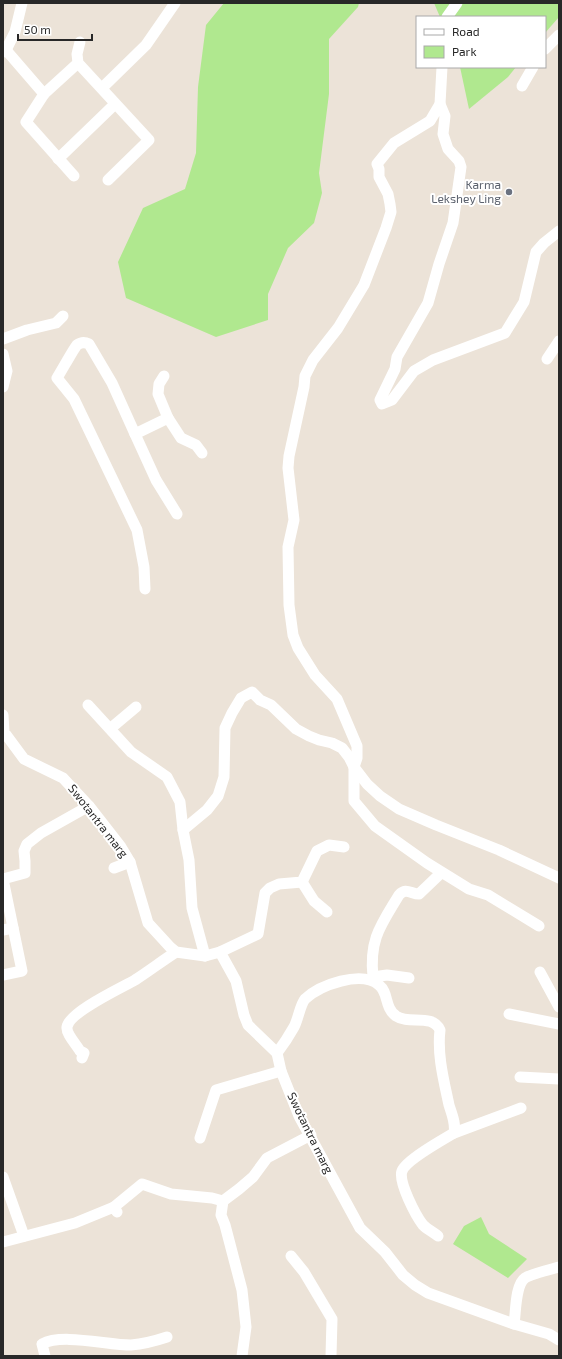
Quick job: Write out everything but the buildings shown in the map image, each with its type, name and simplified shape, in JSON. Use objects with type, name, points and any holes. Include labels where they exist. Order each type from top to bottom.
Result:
[{"type":"street","points":[[22,3],[15,32],[4,51],[44,94]]},
{"type":"street","points":[[102,88],[146,45],[175,3]]},
{"type":"street","points":[[448,16],[457,3]]},
{"type":"street","points":[[546,47],[559,35]]},
{"type":"street","points":[[80,42],[76,54],[78,63],[149,140],[108,180]]},
{"type":"street","points":[[74,176],[26,122],[44,94],[78,63]]},
{"type":"street","points":[[442,68],[440,104],[445,116],[443,134],[448,149],[459,161],[461,167],[452,223],[428,303],[397,357],[395,369],[380,400],[382,404],[392,400],[414,371],[433,360],[505,333],[524,302],[536,252],[544,243],[559,232]]},
{"type":"street","points":[[522,86],[532,68]]},
{"type":"street","points":[[58,159],[115,104]]},
{"type":"street","points":[[440,104],[430,121],[394,144],[377,164],[379,169],[379,177],[388,194],[390,204],[391,212],[386,228],[364,285],[338,328],[313,360],[305,376],[288,468],[294,520],[288,547],[288,605],[293,635],[298,648],[322,684],[337,699],[357,746],[357,758],[354,767],[354,801],[375,826],[441,873],[469,889],[488,895],[539,926]]},
{"type":"street","points":[[3,339],[27,330],[56,323],[62,316]]},
{"type":"street","points":[[547,359],[559,340]]},
{"type":"street","points":[[145,589],[144,567],[137,530],[74,399],[57,378],[76,346],[83,342],[89,344],[112,383],[156,480],[177,514]]},
{"type":"street","points":[[3,354],[7,372],[3,387]]},
{"type":"street","points":[[164,376],[159,384],[158,394],[168,418],[181,438],[196,445],[202,453]]},
{"type":"street","points":[[135,434],[168,418]]},
{"type":"street","points":[[183,830],[207,810],[218,796],[224,777],[225,728],[232,713],[242,698],[252,692],[260,700],[271,705],[296,729],[314,738],[332,743],[342,748],[367,784],[380,796],[400,809],[499,850],[559,878]]},
{"type":"street","points":[[88,705],[131,752],[166,777],[180,802],[183,830],[189,860],[192,908],[205,956]]},
{"type":"street","points":[[110,728],[136,706]]},
{"type":"street","name":"Swotantra marg","points":[[3,715],[3,732],[24,758],[63,778],[89,806],[121,847],[130,862],[148,923],[176,952]]},
{"type":"street","points":[[3,975],[22,971],[8,929],[3,879],[25,873],[24,848],[32,839],[89,806]]},
{"type":"street","points":[[302,882],[317,851],[329,845],[344,847]]},
{"type":"street","points":[[114,868],[130,862]]},
{"type":"street","points":[[441,873],[419,894],[406,891],[399,895],[380,926],[374,944],[372,978],[380,985],[385,994],[391,1012],[398,1017],[431,1021],[439,1027],[443,1076],[456,1125],[454,1132]]},
{"type":"street","points":[[302,882],[314,900],[327,912]]},
{"type":"street","points":[[82,1058],[84,1052],[80,1051],[67,1029],[68,1022],[79,1013],[90,1005],[134,980],[176,952],[205,956],[220,952],[258,934],[265,893],[270,888],[279,884],[302,882]]},
{"type":"street","points":[[220,952],[236,982],[248,1025],[277,1053],[294,1027],[304,1000],[321,988],[344,979],[372,978],[387,975],[410,978]]},
{"type":"street","points":[[540,972],[559,1007]]},
{"type":"street","points":[[509,1014],[559,1024]]},
{"type":"street","points":[[443,1076],[447,1040]]},
{"type":"street","name":"Swotantra marg","points":[[277,1053],[281,1071],[300,1116],[360,1228],[385,1252],[403,1275],[415,1285],[428,1292],[514,1324],[549,1334],[559,1340]]},
{"type":"street","points":[[200,1138],[216,1090],[281,1071]]},
{"type":"street","points":[[520,1077],[559,1079]]},
{"type":"street","points":[[438,1236],[423,1225],[413,1207],[404,1190],[402,1170],[434,1144],[454,1132],[521,1108]]},
{"type":"street","points":[[242,1356],[246,1327],[242,1290],[221,1215],[223,1201],[253,1177],[267,1158],[311,1135]]},
{"type":"street","points":[[3,1177],[24,1236]]},
{"type":"street","points":[[3,1242],[75,1223],[116,1209],[142,1184],[171,1194],[212,1198],[223,1201]]},
{"type":"street","points":[[291,1256],[304,1272],[332,1319],[331,1356]]},
{"type":"street","points":[[514,1324],[518,1289],[521,1282],[526,1277],[559,1267]]},
{"type":"street","points":[[44,1356],[42,1344],[45,1342],[61,1340],[131,1345],[151,1342],[167,1337]]},
{"type":"green space","points":[[224,3],[359,3],[358,7],[329,39],[329,94],[319,173],[322,193],[314,223],[288,248],[268,294],[268,320],[216,337],[126,298],[118,262],[143,208],[185,189],[196,153],[198,87],[206,25]]},
{"type":"green space","points":[[434,3],[559,3],[559,17],[546,32],[546,16],[440,16]]},
{"type":"green space","points":[[460,68],[515,68],[508,77],[469,109]]},
{"type":"green space","points":[[481,1217],[489,1234],[527,1259],[508,1278],[453,1244],[464,1226]]},
{"type":"place","name":"Karma Lekshey Ling","points":[[509,192]]}]
